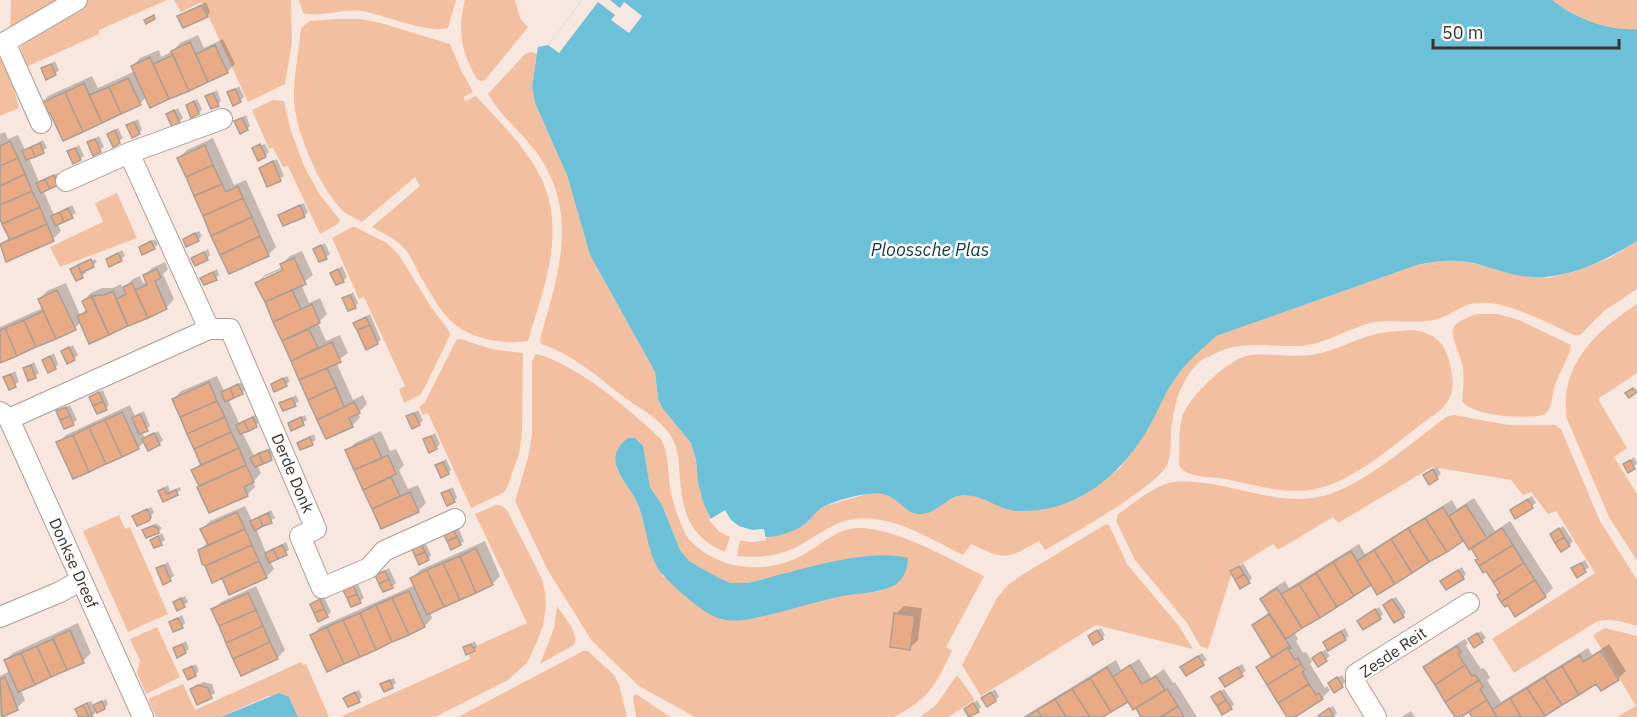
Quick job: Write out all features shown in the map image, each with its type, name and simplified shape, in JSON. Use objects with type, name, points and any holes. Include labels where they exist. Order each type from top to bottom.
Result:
[{"type":"street","points":[[41,123],[3,43],[77,0]]},
{"type":"street","points":[[66,181],[129,153],[222,119]]},
{"type":"street","points":[[4,415],[209,329],[129,153]]},
{"type":"street","name":"Derde Donk","points":[[209,329],[230,329],[283,449],[316,529],[300,536],[322,588],[369,568],[384,551],[455,519]]},
{"type":"street","name":"Donkse Dreef","points":[[4,415],[143,717]]},
{"type":"street","points":[[0,617],[60,592],[81,580]]},
{"type":"street","name":"Zesde Reit","points":[[1376,717],[1356,684],[1356,674],[1469,603]]},
{"type":"shaded area","points":[[11,0],[64,0],[10,30]]},
{"type":"shaded area","points":[[88,0],[167,0],[99,30],[99,34],[24,68],[20,42]]},
{"type":"shaded area","points":[[174,0],[291,0],[292,42],[285,84],[248,102],[202,2],[181,12]]},
{"type":"shaded area","points":[[299,0],[456,0],[448,28],[440,29],[418,26],[362,11],[303,13]]},
{"type":"shaded area","points":[[465,0],[515,0],[520,18],[528,27],[485,80],[477,79],[464,50],[461,21]]},
{"type":"shaded area","points":[[1552,0],[1637,0],[1637,29],[1614,28],[1592,22]]},
{"type":"shaded area","points":[[360,19],[381,23],[450,44],[473,92],[464,97],[465,101],[476,96],[508,130],[540,175],[549,198],[552,245],[543,292],[528,341],[507,342],[485,339],[455,325],[437,304],[406,250],[392,238],[372,227],[420,186],[415,177],[362,222],[342,210],[325,188],[304,144],[296,115],[294,84],[301,28],[310,21]]},
{"type":"shaded area","points":[[531,52],[537,54],[532,86],[535,103],[567,175],[590,255],[655,372],[658,399],[663,409],[691,443],[696,460],[698,483],[704,505],[711,519],[709,520],[720,532],[730,537],[725,552],[704,540],[691,524],[681,493],[677,452],[674,441],[667,430],[585,367],[541,344],[540,339],[558,272],[562,228],[560,206],[554,184],[543,162],[530,144],[500,112],[488,94],[525,54]]},
{"type":"shaded area","points":[[5,55],[19,108],[0,116],[0,59]]},
{"type":"shaded area","points":[[273,100],[284,101],[291,131],[304,166],[320,195],[340,220],[338,224],[320,234],[288,166],[283,167],[273,148],[269,149],[252,110]]},
{"type":"shaded area","points":[[117,193],[137,238],[60,267],[50,247],[103,222],[95,203]]},
{"type":"shaded area","points":[[352,227],[387,243],[399,255],[431,307],[449,331],[450,335],[424,389],[420,395],[404,403],[399,389],[405,386],[364,297],[359,299],[332,238]]},
{"type":"shaded area","points":[[1637,241],[1637,289],[1604,311],[1580,335],[1574,335],[1501,305],[1476,303],[1434,320],[1376,322],[1307,345],[1234,347],[1204,359],[1191,370],[1178,396],[1172,424],[1169,457],[1167,465],[1160,474],[1130,498],[1045,550],[1039,541],[1019,552],[1005,556],[991,553],[971,544],[963,555],[910,529],[868,518],[837,524],[800,545],[778,554],[758,557],[737,556],[740,540],[752,542],[766,540],[766,538],[790,532],[805,524],[815,512],[825,506],[870,493],[884,494],[897,500],[906,509],[932,511],[958,496],[972,495],[1003,507],[1079,498],[1120,468],[1150,425],[1175,378],[1192,357],[1215,336],[1417,265],[1440,261],[1460,261],[1548,278],[1576,271],[1610,258]]},
{"type":"shaded area","points":[[1637,304],[1637,373],[1598,399],[1627,448],[1614,457],[1637,494],[1637,561],[1609,517],[1567,419],[1566,400],[1568,382],[1583,352],[1607,326]]},
{"type":"shaded area","points":[[1477,314],[1497,314],[1519,320],[1571,345],[1556,383],[1550,406],[1544,415],[1513,417],[1488,414],[1462,401],[1463,369],[1453,339],[1454,327],[1465,318]]},
{"type":"shaded area","points":[[1415,330],[1436,338],[1446,351],[1452,373],[1453,385],[1450,396],[1445,405],[1435,414],[1360,470],[1320,488],[1296,491],[1193,475],[1187,473],[1179,465],[1180,429],[1186,410],[1211,379],[1232,362],[1251,355],[1312,355],[1375,334]]},
{"type":"shaded area","points":[[457,339],[491,349],[523,353],[522,433],[519,454],[507,488],[503,493],[471,508],[428,413],[423,415],[419,407],[425,402]]},
{"type":"shaded area","points":[[536,354],[568,367],[619,402],[661,439],[667,457],[672,496],[680,522],[688,538],[711,557],[739,566],[768,566],[797,558],[849,529],[872,529],[922,545],[984,576],[946,647],[952,651],[930,690],[916,703],[894,717],[695,717],[639,686],[592,641],[547,569],[515,501],[528,458],[532,434],[532,361]],"holes":[[[645,460],[650,487],[662,505],[680,550],[689,561],[719,578],[731,583],[747,583],[871,556],[879,591],[840,596],[663,577],[637,502],[616,467]]]},
{"type":"shaded area","points":[[1454,415],[1508,425],[1555,425],[1561,429],[1600,521],[1637,580],[1637,626],[1611,620],[1596,622],[1514,673],[1492,639],[1595,573],[1556,511],[1548,514],[1531,492],[1523,495],[1511,480],[1432,467],[1338,523],[1333,517],[1278,550],[1273,544],[1229,571],[1231,575],[1208,649],[1200,646],[1187,623],[1135,560],[1116,521],[1118,514],[1144,495],[1158,487],[1177,481],[1219,485],[1279,498],[1309,499],[1323,496],[1354,483],[1446,417]]},
{"type":"shaded area","points":[[496,505],[507,510],[542,579],[545,592],[546,606],[543,626],[527,663],[508,680],[435,717],[340,717],[470,659],[467,650],[527,623],[475,514]]},
{"type":"shaded area","points":[[119,515],[125,529],[130,527],[168,614],[128,632],[83,531]]},
{"type":"shaded area","points":[[1106,524],[1109,525],[1127,564],[1179,626],[1193,649],[1096,625],[981,696],[962,665],[997,598],[1008,585],[1022,575]]},
{"type":"shaded area","points":[[557,606],[573,630],[574,645],[540,664],[554,628]]},
{"type":"shaded area","points":[[157,627],[180,677],[146,694],[137,673],[140,661],[130,639]]},
{"type":"shaded area","points":[[1605,628],[1637,636],[1637,717],[1617,717],[1636,706],[1593,635]]},
{"type":"shaded area","points":[[583,651],[588,651],[614,675],[619,684],[627,717],[458,717]]},
{"type":"shaded area","points":[[301,662],[303,665],[306,664],[329,717],[298,717],[289,697],[268,696],[221,717],[156,717],[148,699],[183,684],[195,710]]},
{"type":"shaded area","points":[[957,675],[975,700],[948,717],[920,717],[936,705]]},
{"type":"shaded area","points":[[636,694],[671,717],[636,717],[633,697]]},
{"type":"water","name":"Ploossche Plas","points":[[582,0],[1552,0],[1592,22],[1614,28],[1637,29],[1637,241],[1580,270],[1548,277],[1516,275],[1458,261],[1417,265],[1216,336],[1179,373],[1149,427],[1125,460],[1096,487],[1079,498],[1060,505],[1040,510],[1019,511],[966,495],[953,498],[928,513],[917,514],[886,495],[858,495],[825,506],[797,529],[771,537],[762,537],[711,519],[704,505],[698,483],[696,460],[691,443],[663,409],[658,399],[655,372],[590,255],[567,175],[535,103],[532,86],[538,47],[548,45]]},
{"type":"water","points":[[628,438],[635,438],[643,446],[650,487],[662,505],[680,550],[689,561],[719,578],[731,583],[747,583],[850,558],[871,556],[908,558],[905,573],[895,585],[881,590],[837,597],[744,620],[728,620],[713,616],[682,593],[656,565],[636,500],[617,469],[616,453]]},
{"type":"water","points":[[279,693],[289,697],[298,717],[221,717]]},
{"type":"pier","points":[[582,0],[610,0],[620,8],[624,2],[642,16],[629,33],[611,20],[615,15],[598,2],[559,53],[548,45]]},
{"type":"pier","points":[[725,510],[731,520],[739,526],[752,530],[764,529],[766,540],[752,542],[739,540],[720,532],[709,520]]},
{"type":"building","points":[[202,5],[208,17],[183,28],[177,16]]},
{"type":"building","points":[[154,15],[155,19],[146,24],[144,20]]},
{"type":"building","points":[[190,42],[208,82],[189,91],[171,51]]},
{"type":"building","points":[[215,45],[228,73],[208,82],[196,54]]},
{"type":"building","points":[[173,55],[189,91],[169,99],[153,64]]},
{"type":"building","points":[[150,57],[169,99],[150,108],[131,66]]},
{"type":"building","points":[[51,64],[56,75],[46,80],[41,68]]},
{"type":"building","points":[[128,78],[141,105],[121,114],[109,87]]},
{"type":"building","points":[[84,83],[102,123],[83,132],[65,92]]},
{"type":"building","points":[[109,87],[121,114],[102,123],[89,95]]},
{"type":"building","points":[[235,89],[241,102],[233,106],[227,92]]},
{"type":"building","points":[[65,92],[83,132],[63,141],[50,113],[44,115],[39,104]]},
{"type":"building","points":[[213,93],[219,106],[211,109],[205,96]]},
{"type":"building","points":[[194,101],[199,114],[191,118],[186,105]]},
{"type":"building","points":[[174,110],[180,123],[172,127],[166,114]]},
{"type":"building","points":[[242,118],[248,130],[240,134],[234,121]]},
{"type":"building","points":[[134,122],[140,134],[132,138],[126,125]]},
{"type":"building","points":[[115,130],[120,143],[113,147],[107,134]]},
{"type":"building","points":[[95,139],[101,152],[93,156],[87,142]]},
{"type":"building","points":[[10,141],[18,158],[0,166],[0,146]]},
{"type":"building","points":[[40,143],[44,153],[35,157],[31,147]]},
{"type":"building","points":[[260,144],[266,157],[258,161],[252,148]]},
{"type":"building","points":[[205,145],[213,165],[186,177],[177,158]]},
{"type":"building","points":[[31,147],[35,157],[26,160],[22,151]]},
{"type":"building","points":[[75,148],[81,160],[73,164],[67,151]]},
{"type":"building","points":[[18,158],[25,174],[0,186],[0,166]]},
{"type":"building","points":[[273,161],[281,181],[267,187],[259,168]]},
{"type":"building","points":[[213,165],[222,184],[194,196],[186,177]]},
{"type":"building","points":[[25,174],[32,191],[0,205],[0,186]]},
{"type":"building","points":[[54,175],[58,185],[50,189],[45,179]]},
{"type":"building","points":[[45,179],[50,189],[41,193],[36,183]]},
{"type":"building","points":[[222,184],[226,192],[238,186],[243,198],[203,216],[194,196]]},
{"type":"building","points":[[32,191],[40,207],[2,224],[0,205]]},
{"type":"building","points":[[243,198],[252,217],[211,236],[203,216]]},
{"type":"building","points":[[300,205],[305,217],[283,226],[278,215]]},
{"type":"building","points":[[40,207],[47,224],[10,240],[2,224]]},
{"type":"building","points":[[68,208],[73,218],[64,222],[60,212]]},
{"type":"building","points":[[60,212],[64,222],[55,226],[51,216]]},
{"type":"building","points":[[252,217],[260,236],[220,255],[211,236]]},
{"type":"building","points":[[47,224],[54,241],[6,262],[0,244]]},
{"type":"building","points":[[195,233],[199,241],[186,247],[183,239]]},
{"type":"building","points":[[260,236],[269,256],[229,274],[220,255]]},
{"type":"building","points":[[151,241],[155,249],[142,255],[139,247]]},
{"type":"building","points":[[321,245],[327,259],[319,262],[313,249]]},
{"type":"building","points":[[204,252],[208,260],[195,266],[191,258]]},
{"type":"building","points":[[118,253],[122,261],[109,267],[106,259]]},
{"type":"building","points":[[294,258],[306,284],[265,302],[255,283],[283,270],[280,264]]},
{"type":"building","points":[[91,259],[94,267],[81,273],[78,265]]},
{"type":"building","points":[[78,265],[83,278],[76,281],[70,269]]},
{"type":"building","points":[[157,269],[161,278],[155,281],[167,309],[148,318],[135,290],[147,285],[143,275]]},
{"type":"building","points":[[338,269],[344,282],[336,285],[330,273]]},
{"type":"building","points":[[213,272],[217,280],[204,285],[200,278]]},
{"type":"building","points":[[132,283],[148,318],[128,326],[116,299],[126,294],[123,287]]},
{"type":"building","points":[[57,290],[76,330],[56,339],[38,299]]},
{"type":"building","points":[[292,290],[301,309],[273,322],[265,302]]},
{"type":"building","points":[[113,291],[128,326],[109,335],[91,296],[104,295]]},
{"type":"building","points":[[350,295],[356,308],[348,311],[342,298]]},
{"type":"building","points":[[92,296],[109,335],[89,344],[77,316],[87,312],[82,301]]},
{"type":"building","points":[[312,304],[320,323],[282,341],[273,322]]},
{"type":"building","points":[[43,311],[56,339],[36,347],[24,320]]},
{"type":"building","points":[[366,317],[370,325],[357,330],[353,323]]},
{"type":"building","points":[[24,320],[36,347],[17,356],[5,328]]},
{"type":"building","points":[[370,325],[378,344],[366,350],[357,330]]},
{"type":"building","points":[[5,328],[17,356],[0,363],[0,330]]},
{"type":"building","points":[[309,329],[318,348],[291,361],[282,341]]},
{"type":"building","points":[[332,342],[341,362],[299,380],[291,361]]},
{"type":"building","points":[[69,347],[75,360],[67,364],[61,351]]},
{"type":"building","points":[[50,356],[56,369],[48,373],[42,360]]},
{"type":"building","points":[[31,365],[36,378],[28,381],[23,368]]},
{"type":"building","points":[[327,368],[336,387],[308,400],[299,380]]},
{"type":"building","points":[[11,374],[16,387],[9,390],[3,377]]},
{"type":"building","points":[[283,378],[287,386],[274,392],[271,384]]},
{"type":"building","points":[[209,382],[217,401],[180,417],[172,399]]},
{"type":"building","points":[[238,384],[243,394],[234,398],[230,388]]},
{"type":"building","points":[[336,387],[344,407],[317,420],[308,400]]},
{"type":"building","points":[[230,388],[234,398],[225,402],[221,392]]},
{"type":"building","points":[[1633,388],[1637,392],[1629,398],[1625,393]]},
{"type":"building","points":[[99,392],[103,401],[93,406],[89,397]]},
{"type":"building","points":[[292,398],[296,406],[283,411],[279,403]]},
{"type":"building","points":[[103,401],[107,410],[97,414],[93,406]]},
{"type":"building","points":[[217,401],[225,417],[187,434],[180,417]]},
{"type":"building","points":[[354,402],[360,413],[349,418],[353,427],[326,439],[317,420]]},
{"type":"building","points":[[66,407],[70,416],[60,420],[56,411]]},
{"type":"building","points":[[122,412],[139,449],[122,457],[105,420]]},
{"type":"building","points":[[414,413],[420,425],[412,429],[406,416]]},
{"type":"building","points":[[140,414],[148,431],[139,434],[132,418]]},
{"type":"building","points":[[70,416],[74,425],[64,429],[60,420]]},
{"type":"building","points":[[225,417],[231,432],[194,449],[187,434]]},
{"type":"building","points":[[253,417],[257,427],[249,431],[244,421]]},
{"type":"building","points":[[301,417],[304,425],[291,431],[288,423]]},
{"type":"building","points":[[105,420],[122,457],[106,464],[89,427]]},
{"type":"building","points":[[244,421],[249,431],[240,434],[236,425]]},
{"type":"building","points":[[89,427],[106,464],[89,472],[73,435]]},
{"type":"building","points":[[231,432],[239,448],[201,465],[194,449]]},
{"type":"building","points":[[154,433],[160,445],[148,451],[142,439]]},
{"type":"building","points":[[73,435],[89,472],[73,479],[56,442]]},
{"type":"building","points":[[431,436],[437,449],[429,453],[423,439]]},
{"type":"building","points":[[310,437],[313,445],[300,450],[297,443]]},
{"type":"building","points":[[373,438],[382,458],[354,470],[345,450]]},
{"type":"building","points":[[239,448],[246,465],[199,486],[191,470]]},
{"type":"building","points":[[268,450],[272,460],[263,464],[259,453]]},
{"type":"building","points":[[259,453],[263,464],[255,467],[250,458]]},
{"type":"building","points":[[388,455],[396,474],[363,490],[354,470]]},
{"type":"building","points":[[1630,460],[1635,469],[1628,473],[1623,464]]},
{"type":"building","points":[[443,462],[449,474],[441,478],[435,465]]},
{"type":"building","points":[[246,465],[254,482],[244,487],[248,496],[209,513],[197,487]]},
{"type":"building","points":[[1433,469],[1438,479],[1429,485],[1423,475]]},
{"type":"building","points":[[391,477],[400,496],[372,509],[363,490]]},
{"type":"building","points":[[164,488],[167,494],[176,490],[178,495],[163,502],[158,491]]},
{"type":"building","points":[[449,490],[455,502],[447,506],[441,493]]},
{"type":"building","points":[[410,492],[419,512],[381,529],[372,509]]},
{"type":"building","points":[[1528,499],[1533,508],[1515,519],[1510,510]]},
{"type":"building","points":[[1466,505],[1487,538],[1469,550],[1449,516]]},
{"type":"building","points":[[1443,507],[1463,541],[1447,552],[1425,518]]},
{"type":"building","points":[[147,509],[151,517],[149,521],[137,526],[132,516]]},
{"type":"building","points":[[237,512],[245,529],[208,545],[200,529]]},
{"type":"building","points":[[268,513],[272,523],[263,526],[259,517]]},
{"type":"building","points":[[259,517],[263,526],[255,531],[250,521]]},
{"type":"building","points":[[1425,518],[1447,552],[1429,562],[1408,528]]},
{"type":"building","points":[[152,526],[158,528],[159,533],[146,538],[142,530]]},
{"type":"building","points":[[453,528],[457,537],[447,541],[443,533]]},
{"type":"building","points":[[1408,528],[1429,562],[1412,573],[1391,539]]},
{"type":"building","points":[[1502,528],[1513,545],[1479,566],[1475,560],[1478,559],[1471,548]]},
{"type":"building","points":[[1559,528],[1564,537],[1555,543],[1550,534]]},
{"type":"building","points":[[245,529],[252,545],[205,566],[202,564],[198,550]]},
{"type":"building","points":[[158,536],[162,545],[154,548],[150,540]]},
{"type":"building","points":[[457,537],[461,545],[451,550],[447,541]]},
{"type":"building","points":[[1564,537],[1570,546],[1561,552],[1555,543]]},
{"type":"building","points":[[1391,539],[1412,573],[1395,584],[1374,550]]},
{"type":"building","points":[[421,543],[425,552],[415,556],[411,547]]},
{"type":"building","points":[[252,545],[259,561],[212,583],[205,566]]},
{"type":"building","points":[[282,545],[287,555],[278,559],[273,549]]},
{"type":"building","points":[[1513,545],[1524,563],[1493,582],[1486,571],[1483,573],[1479,566]]},
{"type":"building","points":[[476,548],[493,585],[476,593],[460,556]]},
{"type":"building","points":[[273,549],[278,559],[269,563],[265,553]]},
{"type":"building","points":[[1374,550],[1395,584],[1377,595],[1357,561]]},
{"type":"building","points":[[1351,551],[1371,585],[1354,596],[1333,562]]},
{"type":"building","points":[[425,552],[429,560],[419,565],[415,556]]},
{"type":"building","points":[[460,556],[476,593],[460,600],[443,563]]},
{"type":"building","points":[[259,561],[267,578],[229,595],[222,578]]},
{"type":"building","points":[[1333,562],[1354,596],[1337,607],[1316,573]]},
{"type":"building","points":[[443,563],[460,600],[444,607],[427,570]]},
{"type":"building","points":[[1524,563],[1535,580],[1501,602],[1497,595],[1500,593],[1493,582]]},
{"type":"building","points":[[1581,563],[1586,572],[1577,578],[1571,568]]},
{"type":"building","points":[[164,565],[171,581],[163,585],[156,568]]},
{"type":"building","points":[[1239,566],[1244,574],[1235,580],[1230,571]]},
{"type":"building","points":[[427,570],[444,607],[427,615],[410,578]]},
{"type":"building","points":[[1458,570],[1464,579],[1446,590],[1440,581]]},
{"type":"building","points":[[385,571],[389,579],[379,584],[375,575]]},
{"type":"building","points":[[1316,573],[1337,607],[1320,618],[1299,584]]},
{"type":"building","points":[[1244,574],[1250,583],[1240,589],[1235,580]]},
{"type":"building","points":[[389,579],[393,588],[383,592],[379,584]]},
{"type":"building","points":[[1535,580],[1546,597],[1515,617],[1508,605],[1505,607],[1501,602]]},
{"type":"building","points":[[1299,584],[1320,618],[1302,628],[1281,594]]},
{"type":"building","points":[[353,585],[357,594],[347,598],[343,590]]},
{"type":"building","points":[[1277,588],[1302,628],[1286,639],[1260,599]]},
{"type":"building","points":[[409,591],[425,627],[409,635],[392,598]]},
{"type":"building","points":[[248,593],[256,610],[219,626],[211,609]]},
{"type":"building","points":[[357,594],[361,603],[351,607],[347,598]]},
{"type":"building","points":[[181,598],[185,607],[177,611],[173,602]]},
{"type":"building","points":[[392,598],[409,635],[392,642],[376,605]]},
{"type":"building","points":[[320,599],[324,609],[314,613],[310,604]]},
{"type":"building","points":[[1392,599],[1404,617],[1394,623],[1383,605]]},
{"type":"building","points":[[376,605],[392,642],[376,650],[360,613]]},
{"type":"building","points":[[324,609],[328,617],[318,622],[314,613]]},
{"type":"building","points":[[1375,609],[1381,619],[1363,630],[1357,621]]},
{"type":"building","points":[[256,610],[263,626],[226,643],[219,626]]},
{"type":"building","points":[[360,613],[376,650],[360,657],[343,620]]},
{"type":"building","points":[[894,613],[915,616],[910,650],[890,647]]},
{"type":"building","points":[[1269,614],[1290,646],[1272,658],[1252,625]]},
{"type":"building","points":[[178,618],[183,628],[173,632],[169,622]]},
{"type":"building","points":[[343,620],[360,657],[344,664],[327,627]]},
{"type":"building","points":[[263,626],[270,642],[233,659],[226,643]]},
{"type":"building","points":[[327,627],[344,664],[327,672],[310,635]]},
{"type":"building","points":[[70,630],[84,663],[67,670],[53,638]]},
{"type":"building","points":[[1097,630],[1103,639],[1093,645],[1088,636]]},
{"type":"building","points":[[1341,631],[1346,640],[1328,651],[1323,642]]},
{"type":"building","points":[[1477,633],[1483,642],[1474,648],[1468,639]]},
{"type":"building","points":[[53,639],[67,670],[51,677],[37,646]]},
{"type":"building","points":[[270,642],[278,659],[241,676],[233,659]]},
{"type":"building","points":[[182,644],[186,653],[177,658],[173,648]]},
{"type":"building","points":[[471,644],[475,651],[466,655],[463,647]]},
{"type":"building","points":[[37,646],[51,677],[35,685],[21,653]]},
{"type":"building","points":[[1290,646],[1291,648],[1288,649],[1295,660],[1298,658],[1301,664],[1267,685],[1256,667]]},
{"type":"building","points":[[1457,646],[1461,652],[1458,654],[1465,665],[1435,685],[1423,667]]},
{"type":"building","points":[[1601,651],[1619,680],[1601,691],[1596,684],[1579,695],[1562,666],[1580,655],[1583,662]]},
{"type":"building","points":[[1321,652],[1327,661],[1318,667],[1312,658]]},
{"type":"building","points":[[21,653],[35,685],[18,692],[4,660]]},
{"type":"building","points":[[1198,656],[1204,665],[1186,676],[1180,667]]},
{"type":"building","points":[[1301,664],[1305,670],[1302,672],[1309,684],[1278,703],[1267,685]]},
{"type":"building","points":[[1130,665],[1142,684],[1156,676],[1165,690],[1133,710],[1113,677]]},
{"type":"building","points":[[1465,665],[1472,676],[1475,675],[1479,680],[1445,702],[1435,685]]},
{"type":"building","points":[[192,666],[196,676],[188,680],[183,670]]},
{"type":"building","points":[[1562,666],[1579,695],[1562,705],[1544,677]]},
{"type":"building","points":[[1107,667],[1128,702],[1111,712],[1090,678]]},
{"type":"building","points":[[1238,667],[1243,676],[1225,687],[1219,678]]},
{"type":"building","points":[[5,677],[18,710],[2,717],[0,679]]},
{"type":"building","points":[[1337,677],[1343,687],[1334,693],[1328,683]]},
{"type":"building","points":[[1544,677],[1562,705],[1545,716],[1527,688]]},
{"type":"building","points":[[1090,678],[1111,712],[1103,717],[1090,717],[1072,689]]},
{"type":"building","points":[[390,680],[393,688],[384,692],[380,684]]},
{"type":"building","points":[[1479,680],[1483,687],[1480,689],[1487,700],[1461,717],[1455,717],[1445,702]]},
{"type":"building","points":[[1309,684],[1316,695],[1319,693],[1323,699],[1295,717],[1287,717],[1278,703]]},
{"type":"building","points":[[198,685],[208,688],[212,698],[197,705],[190,689]]},
{"type":"building","points":[[1527,688],[1545,716],[1521,717],[1510,698]]},
{"type":"building","points":[[1072,689],[1090,717],[1066,717],[1055,699]]},
{"type":"building","points":[[1167,689],[1178,706],[1161,717],[1141,717],[1136,708]]},
{"type":"building","points":[[1220,691],[1226,700],[1217,706],[1211,697]]},
{"type":"building","points":[[355,692],[360,702],[348,707],[343,698]]},
{"type":"building","points":[[991,692],[996,701],[987,707],[981,698]]},
{"type":"building","points":[[1510,698],[1521,717],[1497,717],[1492,710]]},
{"type":"building","points":[[1055,699],[1066,717],[1042,717],[1037,710]]},
{"type":"building","points":[[1226,700],[1232,709],[1222,715],[1217,706]]},
{"type":"building","points":[[1487,700],[1497,717],[1472,717],[1469,712]]},
{"type":"building","points":[[102,701],[105,709],[97,713],[93,705]]},
{"type":"building","points":[[87,703],[93,717],[89,717],[83,705]]},
{"type":"building","points":[[973,703],[979,712],[969,717],[964,709]]},
{"type":"building","points":[[83,705],[89,717],[79,717],[75,709]]},
{"type":"building","points":[[1178,706],[1184,717],[1161,717]]},
{"type":"building","points":[[1329,708],[1334,717],[1319,715]]},
{"type":"building","points":[[1037,710],[1042,717],[1026,717]]}]
